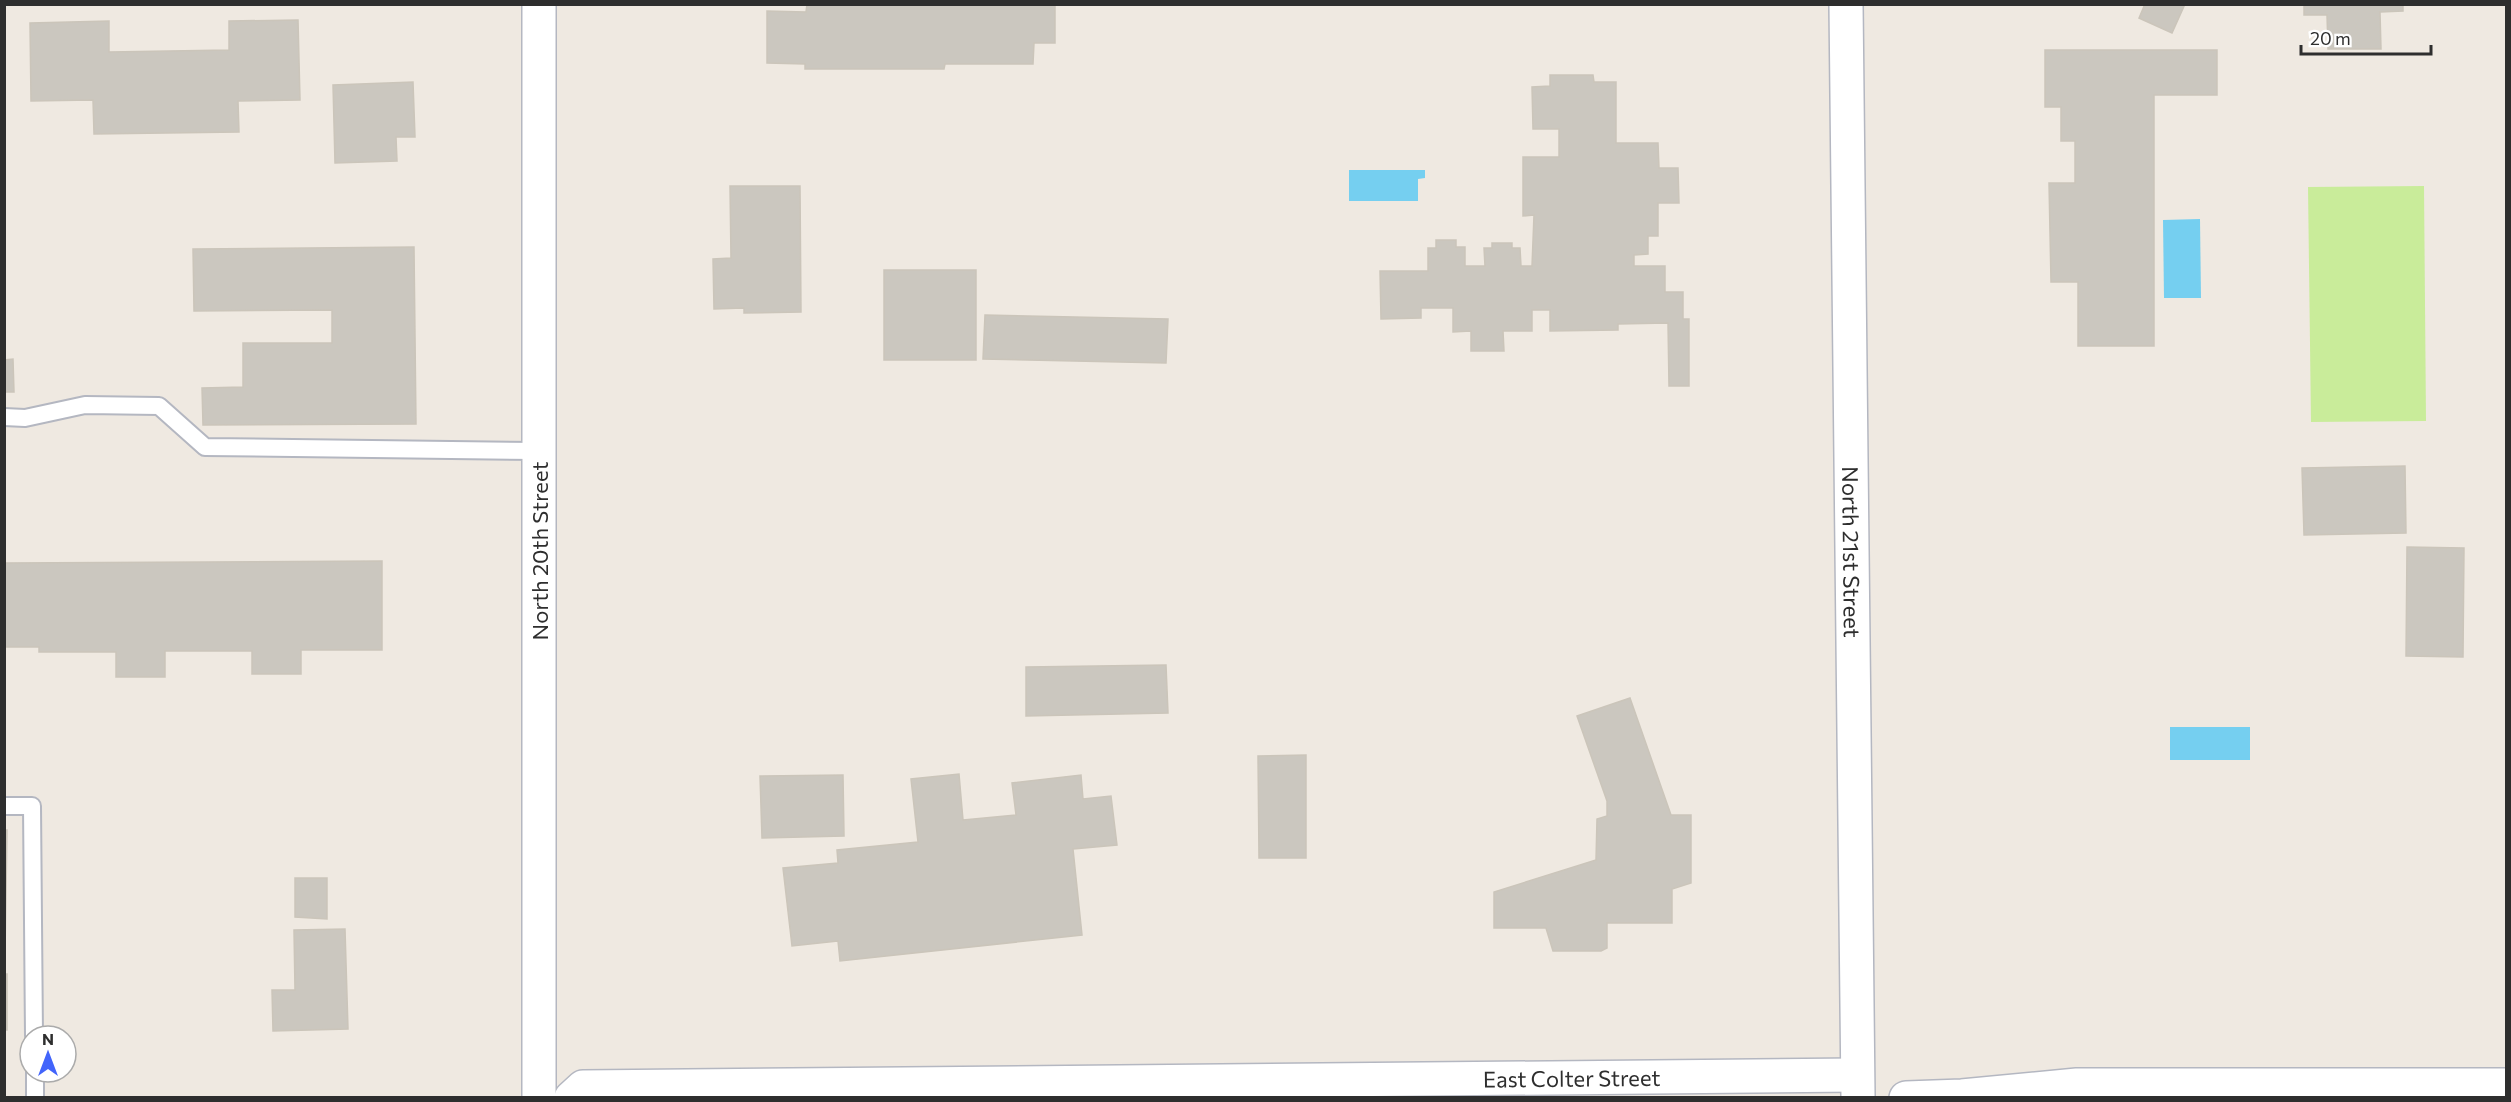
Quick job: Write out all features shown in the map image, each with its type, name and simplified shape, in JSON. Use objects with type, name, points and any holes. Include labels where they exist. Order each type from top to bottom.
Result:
[{"type":"street","name":"North 20th Street","points":[[539,4],[539,1098]]},
{"type":"street","name":"North 21st Street","points":[[1846,4],[1857,1086]]},
{"type":"street","points":[[1906,1098],[1962,1096],[2077,1085],[2506,1085]]},
{"type":"street","name":"East Colter Street","points":[[571,1098],[583,1087],[1857,1086]]},
{"type":"lane","points":[[4,417],[25,418],[85,405],[159,406],[205,447],[539,451]]},
{"type":"lane","points":[[4,807],[32,806],[34,1024]]},
{"type":"green space","points":[[2424,186],[2426,421],[2311,422],[2308,187]]},
{"type":"water","points":[[1349,170],[1425,170],[1425,178],[1418,179],[1418,201],[1349,201]]},
{"type":"water","points":[[2200,219],[2201,298],[2164,298],[2163,220]]},
{"type":"water","points":[[2170,727],[2250,727],[2250,760],[2170,760]]},
{"type":"building","points":[[807,4],[1055,4],[1055,43],[1034,43],[1033,64],[945,64],[944,69],[805,69],[805,64],[767,63],[767,11],[806,12]]},
{"type":"building","points":[[2145,4],[2185,4],[2172,33],[2139,18]]},
{"type":"building","points":[[2304,4],[2403,4],[2403,11],[2380,12],[2381,49],[2328,49],[2327,15],[2304,15]]},
{"type":"building","points":[[298,20],[300,100],[238,101],[239,132],[94,134],[93,100],[31,101],[30,23],[109,21],[109,52],[229,50],[229,21]]},
{"type":"building","points":[[2045,50],[2217,50],[2217,95],[2154,95],[2154,346],[2078,346],[2078,282],[2051,282],[2049,183],[2075,183],[2075,141],[2061,141],[2061,107],[2045,107]]},
{"type":"building","points":[[1550,75],[1593,75],[1594,82],[1616,82],[1616,143],[1658,143],[1659,168],[1678,168],[1679,203],[1658,203],[1658,236],[1648,236],[1648,254],[1634,255],[1634,266],[1665,266],[1665,292],[1683,292],[1683,319],[1689,319],[1689,386],[1669,386],[1668,323],[1618,324],[1618,330],[1550,331],[1550,310],[1532,310],[1532,331],[1503,331],[1504,351],[1471,351],[1471,331],[1453,332],[1453,308],[1421,308],[1421,318],[1381,319],[1380,271],[1428,271],[1428,248],[1436,248],[1436,240],[1456,240],[1456,247],[1465,247],[1465,266],[1485,266],[1484,248],[1492,248],[1492,243],[1512,243],[1512,248],[1520,248],[1521,266],[1532,266],[1534,215],[1523,216],[1523,157],[1559,157],[1559,129],[1533,129],[1532,87],[1550,86]]},
{"type":"building","points":[[413,82],[415,137],[396,137],[397,161],[335,163],[333,85]]},
{"type":"building","points":[[730,186],[800,186],[801,312],[744,313],[744,308],[714,309],[713,259],[731,258]]},
{"type":"building","points":[[414,247],[416,424],[203,425],[202,388],[243,387],[243,343],[332,343],[332,310],[194,311],[193,249]]},
{"type":"building","points":[[884,270],[976,270],[976,360],[884,360]]},
{"type":"building","points":[[985,315],[1168,319],[1166,363],[983,359]]},
{"type":"building","points":[[13,359],[14,392],[4,392],[4,360]]},
{"type":"building","points":[[2405,466],[2406,533],[2304,535],[2302,468]]},
{"type":"building","points":[[2407,547],[2464,548],[2463,657],[2406,656]]},
{"type":"building","points":[[382,561],[382,650],[301,650],[301,674],[252,674],[252,651],[165,651],[165,677],[116,677],[116,652],[39,652],[39,647],[4,647],[4,563]]},
{"type":"building","points":[[1166,665],[1168,713],[1026,716],[1026,667]]},
{"type":"building","points":[[1630,698],[1671,815],[1691,815],[1691,883],[1672,889],[1672,923],[1607,923],[1607,948],[1601,951],[1553,951],[1546,928],[1494,928],[1494,892],[1596,860],[1597,819],[1607,816],[1607,801],[1577,716]]},
{"type":"building","points":[[1306,755],[1306,858],[1259,858],[1258,756]]},
{"type":"building","points":[[959,774],[963,820],[1016,815],[1012,783],[1081,775],[1083,799],[1111,796],[1117,845],[1073,849],[1082,935],[840,961],[838,941],[792,946],[783,868],[838,863],[837,850],[918,842],[911,779]]},
{"type":"building","points":[[843,775],[844,836],[762,838],[760,776]]},
{"type":"building","points":[[4,830],[7,830],[5,954],[4,954]]},
{"type":"building","points":[[295,878],[327,878],[327,919],[295,917]]},
{"type":"building","points":[[345,929],[348,1029],[273,1031],[272,990],[295,990],[294,930]]},
{"type":"building","points":[[4,974],[7,974],[7,1030],[4,1030]]}]
